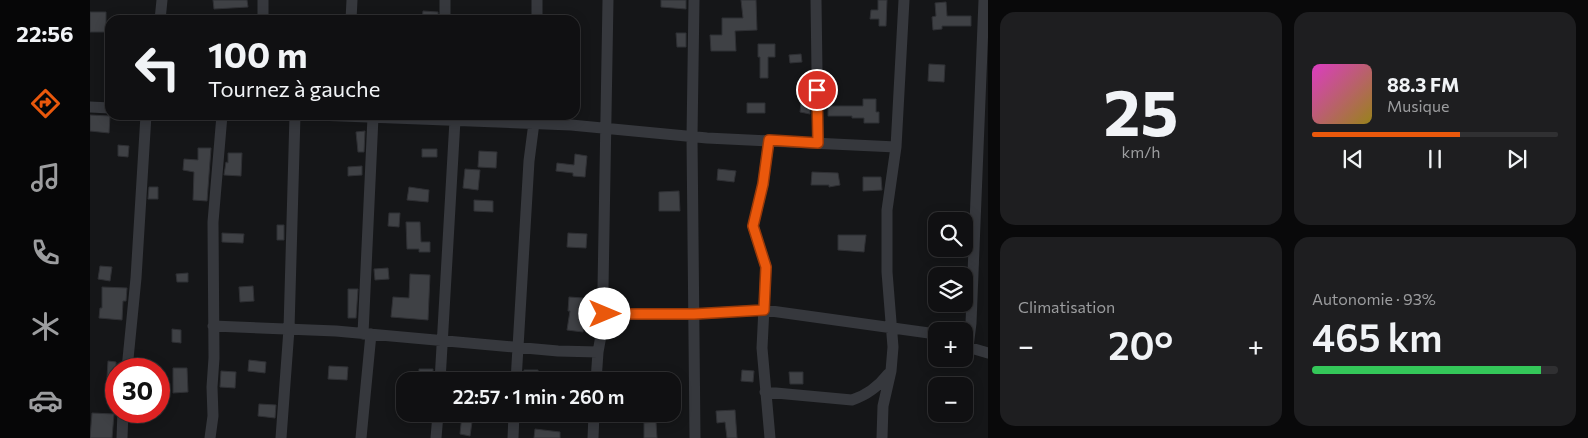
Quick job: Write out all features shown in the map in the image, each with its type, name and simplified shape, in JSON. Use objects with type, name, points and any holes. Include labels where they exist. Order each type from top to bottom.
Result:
[{"type":"street","points":[[160,15],[162,0]]},
{"type":"street","points":[[263,0],[263,15]]},
{"type":"street","points":[[351,15],[352,0]]},
{"type":"street","points":[[445,0],[445,15]]},
{"type":"street","points":[[537,0],[537,15]]},
{"type":"street","points":[[597,372],[605,314],[603,288],[608,0]]},
{"type":"street","points":[[694,0],[692,137],[695,438]]},
{"type":"street","points":[[816,0],[818,143]]},
{"type":"street","points":[[882,438],[883,406],[891,371],[892,326],[887,272],[888,210],[896,146],[904,0]]},
{"type":"street","points":[[971,322],[983,188],[984,0]]},
{"type":"street","points":[[90,107],[105,108]]},
{"type":"street","points":[[128,358],[146,120]]},
{"type":"street","points":[[210,438],[213,416],[214,358],[213,222],[222,120]]},
{"type":"street","points":[[281,438],[289,329],[295,120]]},
{"type":"street","points":[[361,438],[367,334],[373,120]]},
{"type":"street","points":[[441,372],[455,120]]},
{"type":"street","points":[[517,372],[529,160],[535,120]]},
{"type":"street","points":[[543,120],[692,137],[896,146]]},
{"type":"street","points":[[769,140],[763,184],[753,226],[766,267],[762,348],[770,438]]},
{"type":"street","points":[[605,314],[694,314],[764,310],[892,326],[928,333]]},
{"type":"street","points":[[213,326],[367,334],[598,352]]},
{"type":"street","points":[[973,349],[988,353]]},
{"type":"street","points":[[765,392],[852,400],[864,396],[879,385],[891,371]]},
{"type":"street","points":[[436,438],[437,422]]},
{"type":"street","points":[[513,438],[514,422]]},
{"type":"street","points":[[593,438],[594,422]]},
{"type":"street","points":[[122,438],[123,423]]},
{"type":"building","points":[[213,0],[247,0],[248,7],[214,9]]},
{"type":"building","points":[[661,0],[686,0],[686,9],[661,7]]},
{"type":"building","points":[[741,0],[756,0],[757,30],[735,31],[736,51],[711,51],[710,35],[722,35],[722,18],[743,18]]},
{"type":"building","points":[[878,0],[887,0],[886,26],[879,26],[879,19],[870,19],[871,10],[878,10]]},
{"type":"building","points":[[946,2],[947,16],[971,16],[971,26],[942,26],[942,29],[933,30],[932,17],[936,16],[935,3]]},
{"type":"building","points":[[423,11],[438,12],[438,15],[423,15]]},
{"type":"building","points":[[90,12],[106,12],[105,32],[90,32]]},
{"type":"building","points":[[676,33],[686,33],[686,47],[677,47]]},
{"type":"building","points":[[758,44],[775,44],[775,57],[768,57],[768,78],[760,78]]},
{"type":"building","points":[[801,54],[802,62],[790,63],[789,55]]},
{"type":"building","points":[[929,64],[945,65],[944,82],[928,81]]},
{"type":"building","points":[[863,99],[876,99],[876,112],[879,112],[879,123],[864,123],[864,118],[852,118],[852,116],[828,116],[828,106],[863,106]]},
{"type":"building","points":[[747,103],[765,103],[765,113],[747,113]]},
{"type":"building","points":[[801,103],[810,104],[810,114],[800,112]]},
{"type":"building","points":[[90,115],[105,116],[105,120],[110,120],[109,133],[90,131]]},
{"type":"building","points":[[365,131],[364,152],[358,152],[356,132]]},
{"type":"building","points":[[118,145],[129,146],[128,157],[118,156]]},
{"type":"building","points":[[198,148],[211,148],[207,201],[193,200],[194,172],[183,170],[184,159],[198,160]]},
{"type":"building","points":[[422,149],[437,149],[437,157],[422,157]]},
{"type":"building","points":[[479,151],[497,152],[496,168],[478,167]]},
{"type":"building","points":[[228,153],[242,153],[241,176],[224,175],[226,162],[228,163]]},
{"type":"building","points":[[575,154],[587,156],[585,177],[556,171],[557,163],[574,165]]},
{"type":"building","points":[[362,166],[362,175],[348,176],[348,167]]},
{"type":"building","points":[[465,169],[480,170],[478,190],[463,188]]},
{"type":"building","points":[[718,169],[736,171],[734,182],[717,180]]},
{"type":"building","points":[[812,172],[838,173],[840,185],[829,187],[829,185],[811,185]]},
{"type":"building","points":[[863,177],[881,177],[882,190],[863,191]]},
{"type":"building","points":[[149,187],[158,187],[158,199],[148,199]]},
{"type":"building","points":[[409,187],[429,190],[428,202],[407,200]]},
{"type":"building","points":[[679,191],[680,211],[659,211],[659,192]]},
{"type":"building","points":[[474,200],[493,201],[493,212],[474,211]]},
{"type":"building","points":[[389,213],[400,213],[399,227],[388,226]]},
{"type":"building","points":[[406,222],[420,222],[421,242],[430,242],[430,252],[419,252],[419,249],[407,249]]},
{"type":"building","points":[[277,225],[284,225],[284,240],[277,240]]},
{"type":"building","points":[[222,233],[244,234],[243,243],[222,242]]},
{"type":"building","points":[[568,233],[587,234],[586,248],[567,247]]},
{"type":"building","points":[[838,235],[866,235],[864,252],[838,250]]},
{"type":"building","points":[[100,266],[112,267],[110,281],[98,279]]},
{"type":"building","points":[[388,268],[389,279],[375,280],[374,269]]},
{"type":"building","points":[[188,273],[188,282],[177,282],[176,274]]},
{"type":"building","points":[[410,274],[430,275],[428,320],[391,317],[393,297],[409,298]]},
{"type":"building","points":[[253,286],[254,301],[240,302],[239,287]]},
{"type":"building","points":[[102,287],[127,288],[126,301],[123,301],[122,320],[99,318],[100,308],[102,308]]},
{"type":"building","points":[[348,289],[358,289],[356,318],[348,318]]},
{"type":"building","points":[[569,297],[583,298],[582,319],[585,319],[583,332],[567,330],[570,311],[568,311]]},
{"type":"building","points":[[172,329],[181,330],[181,343],[172,342]]},
{"type":"building","points":[[249,360],[266,362],[265,373],[248,371]]},
{"type":"building","points":[[329,366],[348,367],[347,380],[328,379]]},
{"type":"building","points":[[173,368],[187,368],[188,392],[173,393]]},
{"type":"building","points":[[419,369],[433,369],[433,372],[419,372]]},
{"type":"building","points":[[524,370],[538,370],[538,372],[524,372]]},
{"type":"building","points":[[742,370],[754,371],[753,382],[741,381]]},
{"type":"building","points":[[221,371],[236,372],[235,388],[220,387]]},
{"type":"building","points":[[789,372],[803,372],[803,384],[790,384]]},
{"type":"building","points":[[259,404],[276,405],[275,418],[258,416]]},
{"type":"building","points":[[735,410],[737,438],[727,438],[725,422],[717,423],[716,411]]},
{"type":"building","points":[[92,413],[105,414],[105,423],[113,423],[112,438],[90,438]]},
{"type":"building","points":[[461,422],[472,422],[470,436],[460,434]]},
{"type":"building","points":[[656,422],[657,438],[644,438],[644,423]]},
{"type":"building","points":[[535,429],[560,432],[560,438],[534,438]]},
{"type":"route","points":[[605,314],[694,314],[764,310],[766,267],[753,226],[763,184],[769,140],[818,143],[817,90]]}]
